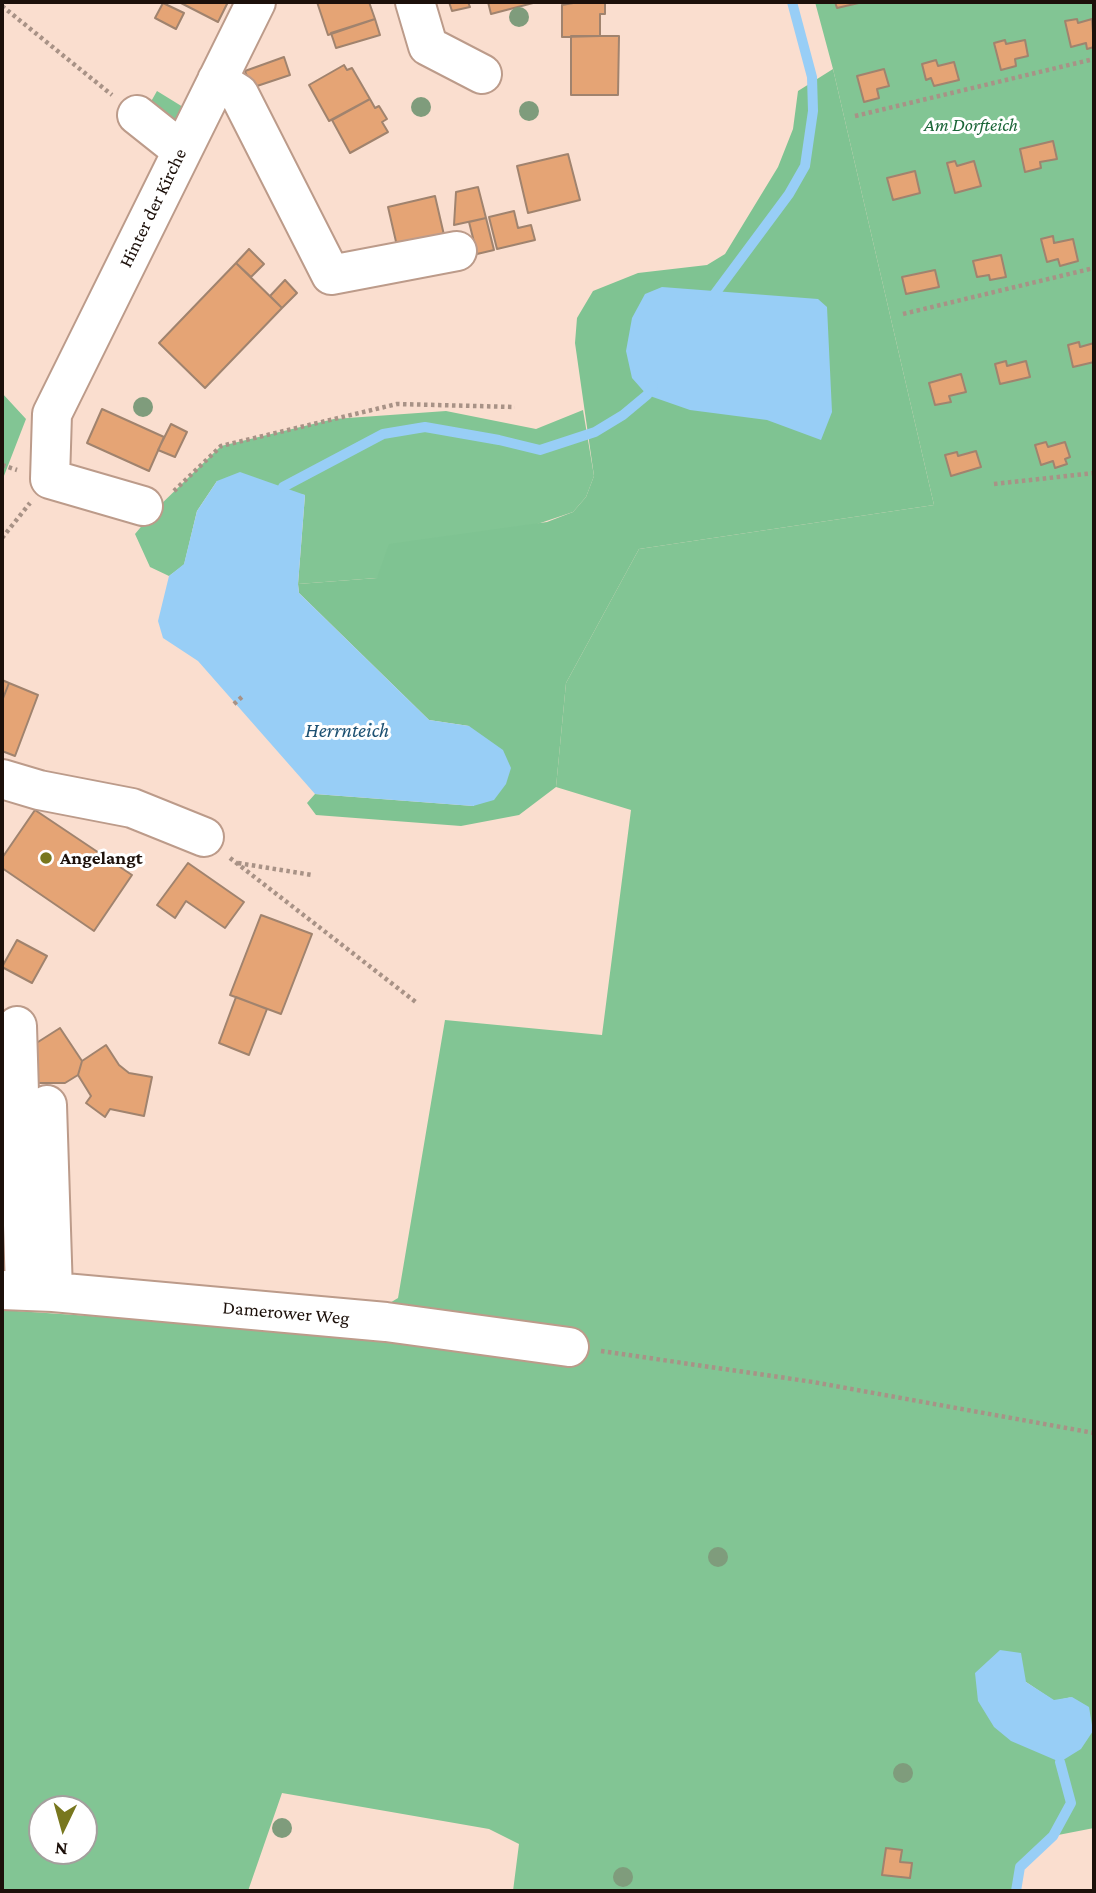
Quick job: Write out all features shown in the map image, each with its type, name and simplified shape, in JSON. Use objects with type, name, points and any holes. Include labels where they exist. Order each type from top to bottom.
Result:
[{"type":"street","name":"Hinter der Kirche","points":[[50,479],[52,414],[256,2]]},
{"type":"street","points":[[415,2],[428,46],[482,74]]},
{"type":"street","points":[[218,80],[239,94],[331,275],[457,251]]},
{"type":"street","points":[[137,115],[181,150]]},
{"type":"street","points":[[50,479],[143,506]]},
{"type":"street","points":[[2,779],[39,790],[132,808],[204,837]]},
{"type":"street","points":[[17,1026],[27,1291]]},
{"type":"street","points":[[27,1291],[47,1105]]},
{"type":"street","name":"Damerower Weg","points":[[27,1291],[386,1322],[569,1347]]},
{"type":"path","points":[[2,6],[137,115]]},
{"type":"path","points":[[855,116],[1094,59]]},
{"type":"path","points":[[903,314],[1094,268]]},
{"type":"path","points":[[143,506],[155,510],[221,446],[397,404],[514,407]]},
{"type":"path","points":[[2,465],[9,468]]},
{"type":"path","points":[[994,484],[1094,472]]},
{"type":"path","points":[[2,538],[50,479]]},
{"type":"path","points":[[234,704],[244,695]]},
{"type":"path","points":[[204,837],[417,1003]]},
{"type":"path","points":[[237,863],[313,875]]},
{"type":"path","points":[[569,1347],[813,1382],[1094,1433]]},
{"type":"green space","name":"Am Dorfteich","points":[[815,2],[1094,2],[1094,1828],[1053,1836],[1020,1867],[1015,1891],[513,1891],[519,1844],[489,1829],[282,1793],[248,1891],[2,1891],[2,1310],[340,1333],[398,1298],[445,1020],[602,1035],[631,810],[556,787],[566,683],[639,549],[934,505]],"holes":[[[1026,1682],[1054,1701],[1072,1697],[994,1727]]]},
{"type":"green space","points":[[833,69],[934,505],[639,549],[566,683],[556,787],[519,815],[461,826],[316,815],[307,803],[315,794],[474,806],[469,726],[429,720],[299,593],[298,584],[377,578],[389,544],[547,522],[573,512],[586,497],[594,476],[575,343],[577,318],[593,291],[638,273],[707,265],[725,254],[778,167],[793,129],[798,91]]},
{"type":"green space","points":[[157,91],[183,107],[170,132],[145,112]]},
{"type":"green space","points":[[2,393],[26,419],[2,481]]},
{"type":"green space","points":[[583,410],[594,476],[586,497],[573,512],[377,578],[298,584],[305,495],[217,481],[197,511],[184,565],[169,576],[150,567],[135,534],[155,510],[221,446],[334,419],[446,411],[536,429]]},
{"type":"water","points":[[662,287],[818,299],[827,307],[832,412],[821,440],[767,420],[690,410],[647,395],[632,378],[626,351],[632,318],[645,294]]},
{"type":"water","name":"Herrnteich","points":[[240,472],[305,495],[299,593],[429,720],[469,726],[503,750],[511,768],[506,784],[494,800],[473,806],[315,794],[198,661],[163,638],[158,621],[169,576],[184,564],[197,511],[217,481]]},
{"type":"water","points":[[1000,1650],[1021,1653],[1026,1682],[1054,1700],[1072,1697],[1089,1707],[1093,1731],[1081,1749],[1060,1762],[1011,1741],[994,1727],[978,1701],[975,1673]]},
{"type":"building","points":[[179,2],[228,2],[218,22]]},
{"type":"building","points":[[317,2],[369,2],[375,19],[328,35]]},
{"type":"building","points":[[449,2],[468,2],[470,7],[452,11]]},
{"type":"building","points":[[488,2],[533,2],[533,3],[491,14]]},
{"type":"building","points":[[605,2],[605,14],[600,14],[600,36],[562,37],[562,5]]},
{"type":"building","points":[[835,2],[863,2],[837,8]]},
{"type":"building","points":[[163,3],[184,13],[176,29],[155,18]]},
{"type":"building","points":[[375,19],[380,35],[336,48],[331,33]]},
{"type":"building","points":[[1077,19],[1078,23],[1092,19],[1094,47],[1087,49],[1086,43],[1071,47],[1065,21]]},
{"type":"building","points":[[571,36],[619,36],[618,95],[571,95]]},
{"type":"building","points":[[1005,40],[1006,44],[1025,40],[1028,56],[1015,59],[1016,66],[1001,70],[994,43]]},
{"type":"building","points":[[284,57],[290,75],[251,88],[245,71]]},
{"type":"building","points":[[936,60],[938,66],[954,62],[959,80],[934,86],[931,78],[926,80],[922,64]]},
{"type":"building","points":[[344,65],[347,70],[352,68],[370,99],[329,121],[309,85]]},
{"type":"building","points":[[884,69],[889,86],[877,89],[879,98],[864,102],[857,76]]},
{"type":"building","points":[[370,99],[375,108],[379,106],[387,119],[382,122],[388,132],[350,153],[332,120]]},
{"type":"building","points":[[1053,141],[1057,159],[1040,162],[1041,168],[1025,172],[1020,149]]},
{"type":"building","points":[[568,154],[580,200],[528,213],[517,166]]},
{"type":"building","points":[[955,161],[957,166],[974,161],[981,186],[955,193],[947,163]]},
{"type":"building","points":[[915,171],[920,193],[893,200],[887,178]]},
{"type":"building","points":[[478,187],[486,218],[454,225],[456,192]]},
{"type":"building","points":[[435,196],[444,235],[397,246],[388,207]]},
{"type":"building","points":[[514,211],[518,228],[531,225],[535,240],[497,249],[489,217]]},
{"type":"building","points":[[486,218],[494,250],[477,254],[469,222]]},
{"type":"building","points":[[1053,236],[1054,243],[1073,239],[1078,261],[1060,266],[1058,259],[1047,262],[1041,239]]},
{"type":"building","points":[[249,249],[264,264],[251,277],[236,263]]},
{"type":"building","points":[[1001,255],[1006,277],[990,280],[989,275],[977,277],[973,261]]},
{"type":"building","points":[[236,263],[282,308],[205,388],[159,343]]},
{"type":"building","points":[[935,270],[939,287],[906,294],[902,277]]},
{"type":"building","points":[[285,280],[297,293],[282,308],[270,296]]},
{"type":"building","points":[[1079,342],[1080,347],[1094,343],[1094,362],[1073,367],[1068,345]]},
{"type":"building","points":[[1006,361],[1007,366],[1026,361],[1030,377],[1000,384],[995,364]]},
{"type":"building","points":[[961,374],[966,392],[949,396],[951,402],[935,405],[929,383]]},
{"type":"building","points":[[102,409],[164,437],[149,471],[87,443]]},
{"type":"building","points":[[171,424],[187,432],[175,457],[158,450]]},
{"type":"building","points":[[1046,442],[1048,447],[1065,442],[1070,457],[1065,459],[1067,464],[1055,468],[1053,461],[1041,465],[1035,445]]},
{"type":"building","points":[[976,451],[981,467],[951,476],[945,455],[957,452],[958,456]]},
{"type":"building","points":[[2,680],[9,683],[2,701]]},
{"type":"building","points":[[9,683],[38,695],[15,756],[2,751],[2,701]]},
{"type":"building","points":[[35,810],[132,875],[94,931],[2,868],[2,858]]},
{"type":"building","points":[[188,863],[244,902],[225,928],[186,901],[175,918],[157,905]]},
{"type":"building","points":[[261,915],[312,934],[281,1014],[230,995]]},
{"type":"building","points":[[17,940],[47,956],[32,983],[2,967]]},
{"type":"building","points":[[236,997],[267,1009],[249,1055],[219,1043]]},
{"type":"building","points":[[60,1028],[82,1061],[78,1075],[65,1083],[35,1083],[34,1041],[38,1042]]},
{"type":"building","points":[[106,1045],[119,1065],[129,1073],[152,1077],[144,1116],[110,1109],[105,1117],[86,1103],[91,1096],[78,1075],[82,1061]]},
{"type":"building","points":[[886,1848],[902,1850],[900,1862],[912,1863],[910,1878],[882,1875]]},
{"type":"waterway","points":[[708,303],[789,194],[805,166],[813,111],[812,77],[792,2]]},
{"type":"waterway","points":[[283,487],[383,434],[425,427],[540,450],[595,432],[623,415],[647,395],[653,386]]},
{"type":"waterway","points":[[1016,1891],[1020,1867],[1053,1836],[1071,1803],[1060,1762]]},
{"type":"place","name":"Angelangt","points":[[46,858]]}]
